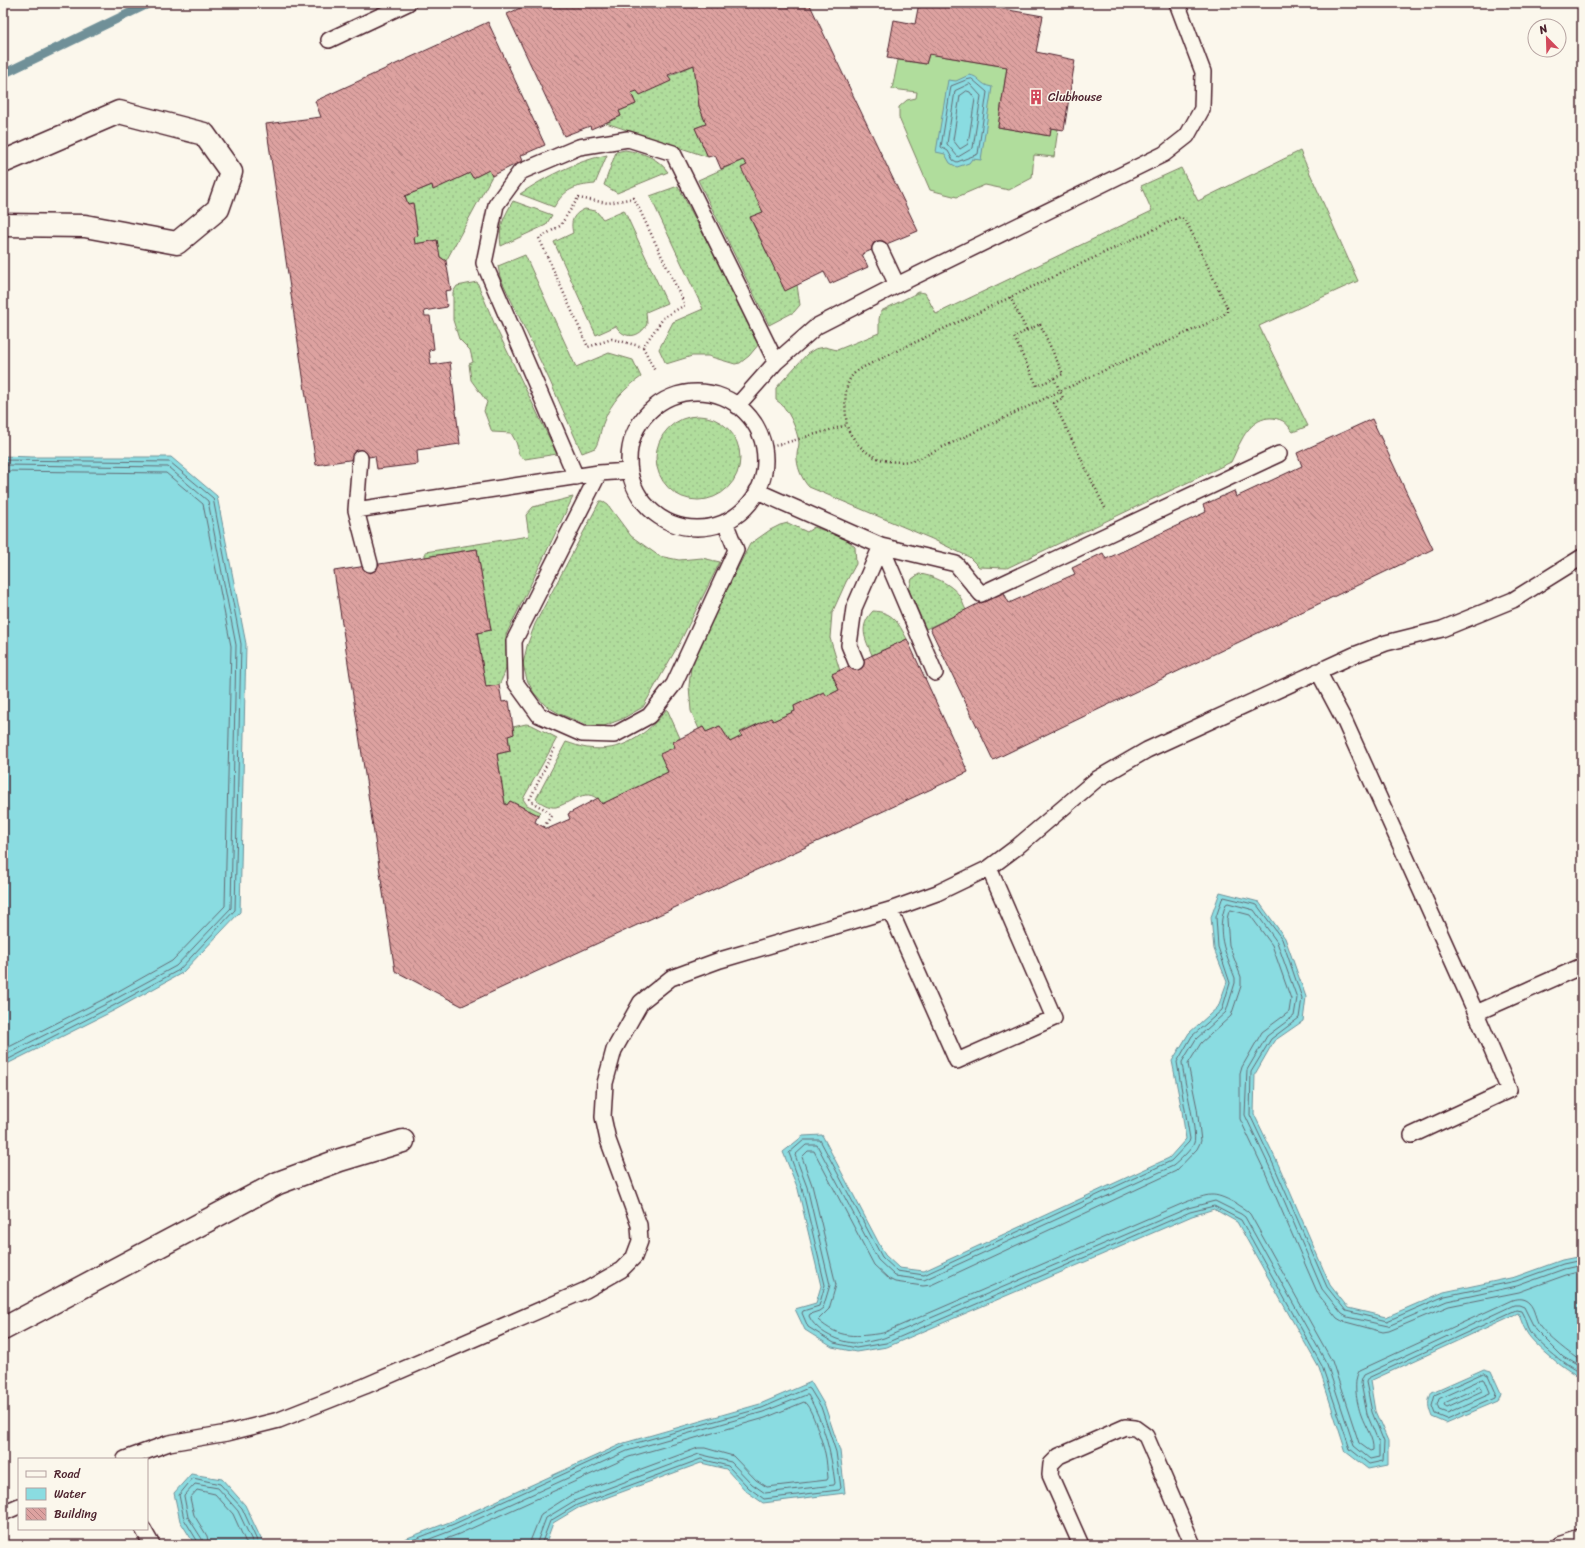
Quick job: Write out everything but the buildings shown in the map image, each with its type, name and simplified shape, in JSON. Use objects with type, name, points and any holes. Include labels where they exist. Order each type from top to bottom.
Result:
[{"type":"street","points":[[3,162],[119,112],[204,134],[231,172],[218,209],[177,243],[86,226],[3,225]]},
{"type":"street","points":[[3,1329],[278,1183],[340,1160],[403,1141]]},
{"type":"lane","points":[[329,40],[408,3]]},
{"type":"lane","points":[[737,406],[776,362],[818,326],[897,285],[1164,154],[1187,136],[1202,109],[1204,72],[1177,3]]},
{"type":"lane","points":[[576,477],[484,263],[496,205],[520,172],[579,147],[628,140],[673,153],[776,362]]},
{"type":"lane","points":[[880,249],[897,285]]},
{"type":"lane","points":[[690,393],[703,393],[726,399],[737,406],[750,418],[759,433],[764,449],[762,477],[757,491],[749,504],[738,514],[725,522],[708,527],[690,528],[672,524],[657,516],[644,504],[634,488],[629,471],[628,459],[634,435],[639,424],[647,414],[667,399],[690,393]]},
{"type":"lane","points":[[757,491],[881,546],[956,564],[981,594],[1279,454]]},
{"type":"lane","points":[[360,458],[356,510],[370,564]]},
{"type":"lane","points":[[356,510],[600,473],[629,471]]},
{"type":"lane","points":[[600,473],[514,641],[515,682],[540,715],[582,734],[614,735],[649,716],[674,684],[736,550],[725,522]]},
{"type":"lane","points":[[856,662],[849,646],[854,608],[881,546]]},
{"type":"lane","points":[[881,546],[935,673]]},
{"type":"lane","points":[[128,1458],[169,1443],[227,1433],[279,1420],[366,1386],[586,1290],[621,1270],[634,1257],[640,1241],[639,1225],[608,1140],[603,1117],[605,1083],[614,1050],[641,1002],[671,978],[720,960],[890,910],[937,893],[989,868],[1017,847],[1097,779],[1147,750],[1354,654],[1386,643],[1442,629],[1513,600],[1582,557]]},
{"type":"lane","points":[[1318,671],[1345,722],[1476,1013],[1509,1090],[1412,1135]]},
{"type":"lane","points":[[890,910],[957,1061],[1054,1018],[989,868]]},
{"type":"lane","points":[[1476,1013],[1582,966]]},
{"type":"lane","points":[[1081,1545],[1050,1475],[1051,1464],[1059,1456],[1125,1427],[1136,1428],[1146,1436],[1193,1545]]},
{"type":"lane","points":[[3,1513],[18,1506]]},
{"type":"lane","points":[[144,1530],[152,1545]]},
{"type":"lane","points":[[1560,1545],[1582,1538]]},
{"type":"path","points":[[643,347],[664,317],[685,305],[634,198],[608,203],[578,198],[560,226],[539,238],[588,347],[612,339],[643,347],[655,371]]},
{"type":"path","points":[[1180,217],[1185,220],[1189,227],[1227,307],[1227,312],[1219,318],[922,458],[906,462],[892,462],[876,458],[864,450],[856,442],[847,429],[845,407],[847,386],[855,372],[1010,297],[1180,217]]},
{"type":"path","points":[[1010,297],[1027,331]]},
{"type":"path","points":[[1040,324],[1063,374],[1054,378],[1037,386],[1014,337],[1040,324]]},
{"type":"path","points":[[1054,378],[1063,398],[1054,403],[1108,512]]},
{"type":"path","points":[[764,449],[847,425]]},
{"type":"path","points":[[544,827],[551,816],[549,812],[533,803],[530,799],[565,727]]},
{"type":"green space","points":[[929,54],[1007,67],[998,127],[1049,136],[1051,128],[1058,129],[1054,157],[1034,155],[1032,178],[1009,190],[985,185],[957,197],[930,190],[899,118],[899,107],[907,100],[916,98],[917,92],[892,89],[898,60],[926,64]]},
{"type":"green space","points":[[694,65],[699,106],[706,124],[695,128],[708,157],[606,123],[621,116],[619,111],[636,104],[631,93]]},
{"type":"green space","points":[[625,150],[649,156],[664,167],[668,172],[617,193],[604,185],[616,152]]},
{"type":"green space","points":[[1300,151],[1358,281],[1259,326],[1308,426],[1293,432],[1284,422],[1276,419],[1270,418],[1259,421],[1254,424],[1245,434],[1231,462],[1007,568],[979,567],[969,557],[932,539],[809,487],[804,480],[797,463],[799,443],[796,431],[788,413],[776,400],[776,388],[807,354],[815,349],[825,347],[837,350],[879,333],[879,319],[881,311],[919,292],[925,293],[936,314],[1152,211],[1141,186],[1181,168],[1198,201]]},
{"type":"green space","points":[[607,155],[595,184],[576,187],[566,192],[554,207],[520,194],[572,165]]},
{"type":"green space","points":[[743,160],[747,165],[742,168],[763,212],[750,218],[785,290],[797,285],[800,305],[794,312],[769,325],[698,180]]},
{"type":"green space","points":[[489,170],[492,176],[446,261],[440,257],[437,240],[415,244],[414,237],[418,236],[413,204],[408,204],[405,196],[432,185],[433,189],[470,173],[473,178]]},
{"type":"green space","points":[[678,186],[759,344],[749,356],[740,363],[735,364],[708,356],[692,356],[666,364],[659,349],[673,322],[703,309],[650,196]]},
{"type":"green space","points":[[513,201],[552,215],[546,225],[501,246],[500,233],[502,222]]},
{"type":"green space","points":[[585,209],[596,211],[603,219],[624,210],[667,303],[646,312],[647,324],[644,329],[632,336],[623,334],[616,326],[596,335],[554,242],[573,233],[573,218]]},
{"type":"green space","points":[[525,255],[576,367],[609,353],[633,360],[641,377],[624,391],[610,408],[595,448],[582,453],[549,379],[500,277],[498,266]]},
{"type":"green space","points":[[477,282],[497,330],[557,454],[525,459],[522,458],[519,456],[517,444],[511,433],[492,432],[484,411],[487,402],[471,380],[469,364],[473,362],[470,350],[459,339],[453,320],[453,292],[457,286]]},
{"type":"green space","points":[[698,416],[714,419],[728,428],[737,442],[740,458],[737,474],[728,488],[714,497],[698,500],[682,497],[668,488],[659,474],[656,458],[659,442],[668,428],[682,419]]},
{"type":"green space","points":[[573,497],[506,635],[507,666],[503,678],[499,685],[486,687],[477,633],[491,630],[477,549],[425,557],[425,552],[529,536],[526,515],[533,507]]},
{"type":"green space","points":[[600,501],[608,505],[631,536],[659,556],[679,560],[702,558],[720,562],[679,644],[643,707],[622,719],[604,726],[589,726],[560,714],[545,705],[534,693],[527,680],[523,664],[527,646],[535,624]]},
{"type":"green space","points":[[788,523],[807,532],[814,527],[845,538],[855,547],[856,564],[832,613],[830,638],[840,671],[832,674],[839,690],[827,696],[823,692],[794,706],[795,711],[773,721],[771,718],[740,732],[742,736],[730,742],[720,726],[706,732],[703,727],[699,729],[691,711],[689,686],[692,657],[750,544],[770,530]]},
{"type":"green space","points":[[919,574],[935,578],[951,587],[960,597],[966,610],[926,629],[909,590],[912,579]]},
{"type":"green space","points":[[873,611],[885,613],[894,619],[907,639],[872,655],[865,638],[864,627],[868,617]]},
{"type":"green space","points":[[667,709],[680,738],[673,742],[675,747],[668,772],[602,804],[597,798],[591,795],[580,796],[556,807],[543,804],[536,799],[566,742],[584,748],[600,749],[623,745],[633,740],[651,727]]},
{"type":"green space","points":[[526,724],[532,725],[557,738],[523,799],[527,805],[541,812],[538,815],[510,801],[507,805],[505,804],[497,754],[510,751],[508,736],[514,734],[513,727]]},
{"type":"water","points":[[969,75],[992,87],[981,160],[972,159],[969,163],[957,167],[950,163],[945,154],[936,152],[948,80],[956,81]]},
{"type":"water","points":[[3,456],[171,457],[217,496],[246,644],[240,912],[182,973],[115,1010],[3,1066]]},
{"type":"water","points":[[1220,892],[1259,902],[1285,938],[1306,997],[1303,1021],[1274,1041],[1255,1074],[1254,1114],[1279,1166],[1330,1285],[1348,1308],[1386,1317],[1444,1292],[1515,1277],[1562,1260],[1582,1256],[1582,1377],[1569,1371],[1536,1344],[1526,1331],[1518,1313],[1370,1381],[1375,1411],[1388,1441],[1388,1465],[1368,1469],[1346,1452],[1319,1368],[1237,1222],[1214,1209],[1192,1216],[887,1347],[856,1352],[832,1347],[805,1330],[795,1309],[816,1303],[821,1286],[798,1189],[783,1152],[803,1136],[822,1135],[885,1255],[899,1268],[924,1271],[1169,1158],[1186,1139],[1172,1061],[1189,1033],[1218,1007],[1227,982],[1214,949],[1211,917]]},
{"type":"water","points":[[1484,1369],[1491,1371],[1501,1393],[1498,1401],[1446,1423],[1432,1417],[1429,1399],[1432,1392]]},
{"type":"water","points":[[811,1382],[825,1406],[840,1451],[845,1493],[763,1503],[746,1491],[726,1469],[701,1463],[578,1508],[553,1523],[545,1545],[389,1545],[452,1521],[624,1443],[760,1404]]},
{"type":"water","points":[[191,1474],[222,1479],[245,1505],[264,1545],[195,1545],[180,1521],[174,1493]]},
{"type":"waterway","points":[[3,74],[150,3]]},
{"type":"place","name":"Clubhouse","points":[[1036,97]]}]
